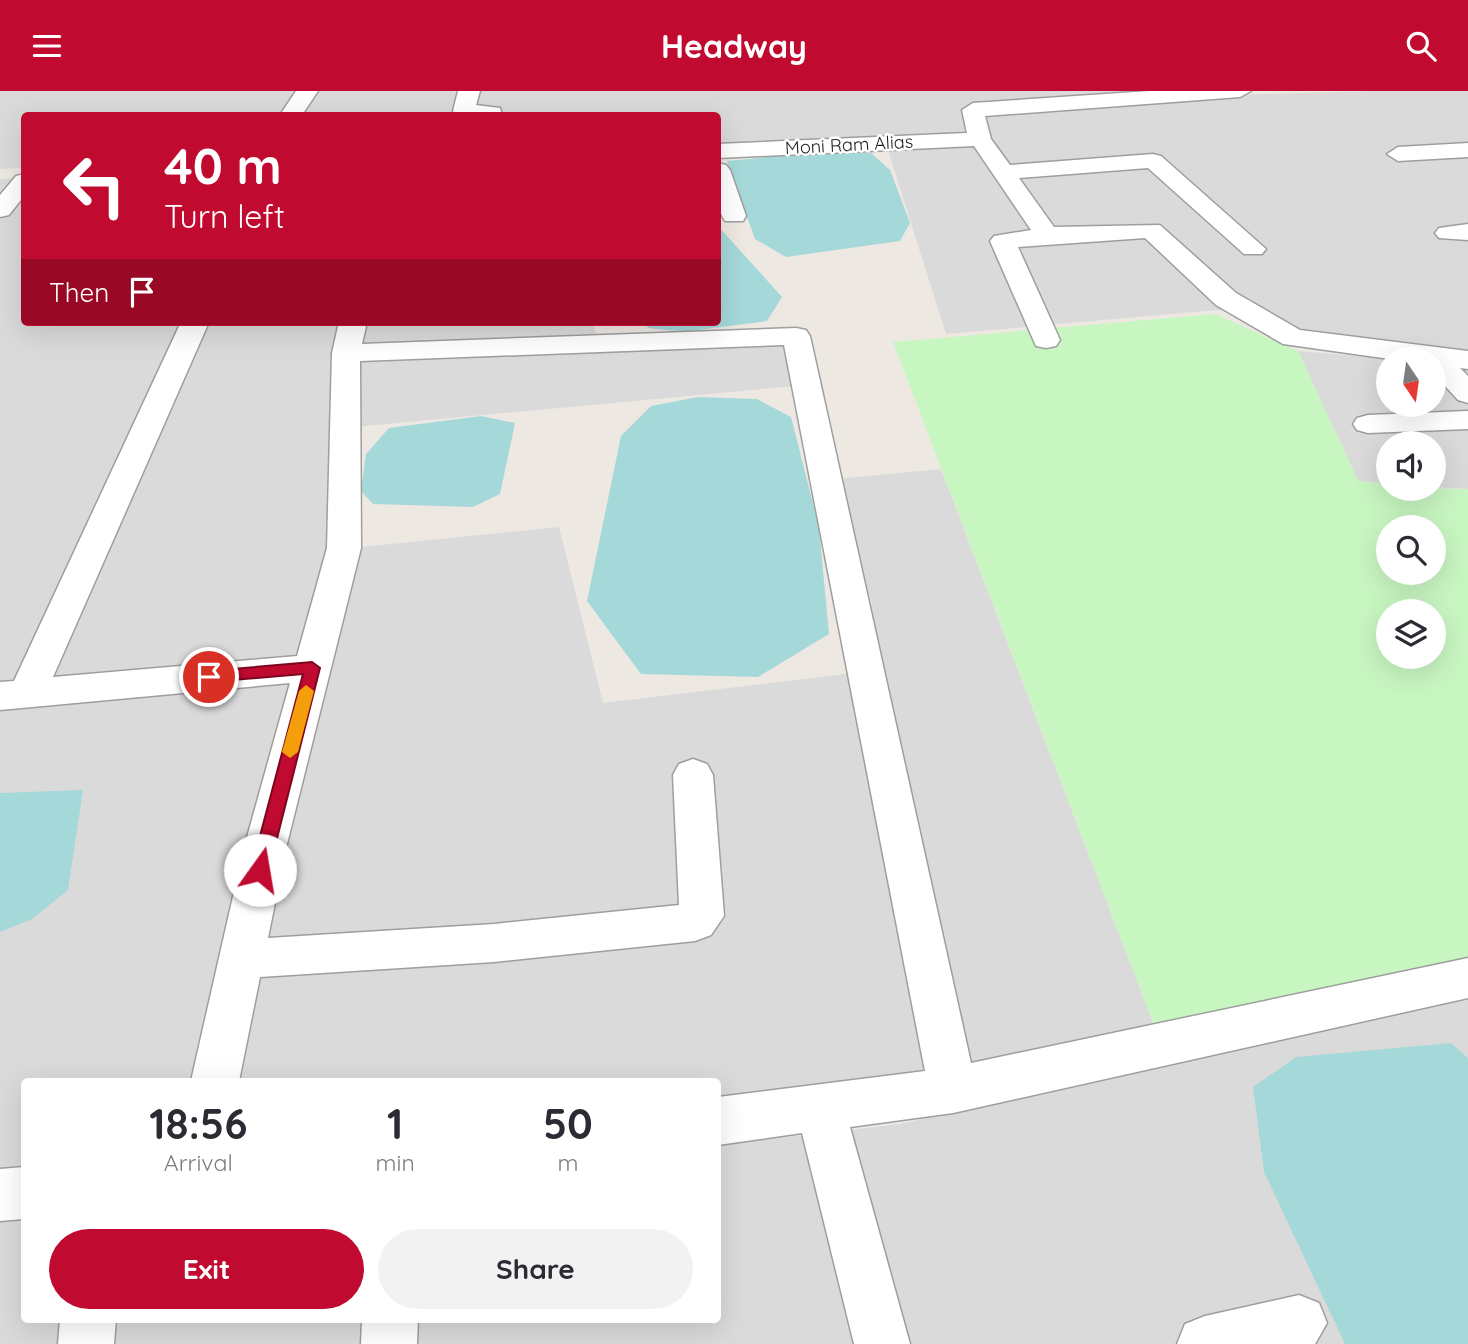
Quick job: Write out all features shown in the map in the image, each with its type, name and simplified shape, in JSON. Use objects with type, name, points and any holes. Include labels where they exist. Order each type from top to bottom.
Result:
[{"type":"street","points":[[293,112],[307,91]]},
{"type":"street","points":[[468,91],[464,111],[478,112]]},
{"type":"street","points":[[1047,235],[980,139],[973,110],[1044,98],[1240,91]]},
{"type":"street","name":"Moni Ram Alias","points":[[721,151],[980,139]]},
{"type":"street","points":[[1398,154],[1468,150]]},
{"type":"street","points":[[1003,172],[1153,161],[1253,249]]},
{"type":"street","points":[[0,173],[21,172]]},
{"type":"street","points":[[721,179],[734,216]]},
{"type":"street","points":[[0,210],[21,185]]},
{"type":"street","points":[[1046,340],[1003,241],[1047,235],[1151,230],[1226,299],[1293,338],[1376,350]]},
{"type":"street","points":[[14,694],[193,326]]},
{"type":"street","points":[[216,1078],[265,848],[344,548],[350,338],[611,333],[796,336],[953,1090]]},
{"type":"street","points":[[1446,359],[1468,360]]},
{"type":"street","points":[[1446,370],[1468,394]]},
{"type":"street","points":[[1368,424],[1468,420]]},
{"type":"street","points":[[14,694],[312,668]]},
{"type":"street","points":[[241,959],[494,943],[695,922],[702,916],[693,775]]},
{"type":"street","points":[[721,1121],[953,1090],[1468,978]]},
{"type":"street","points":[[820,1107],[882,1344]]},
{"type":"street","points":[[0,1195],[21,1193]]},
{"type":"street","points":[[86,1344],[88,1323]]},
{"type":"street","points":[[389,1344],[390,1323]]},
{"type":"street","points":[[1205,1344],[1299,1323]]},
{"type":"shaded area","points":[[0,91],[1184,91],[964,108],[968,135],[721,146],[721,112],[21,112],[21,168],[0,169]]},
{"type":"shaded area","points":[[1468,91],[1468,352],[1446,350],[1446,347],[1422,347],[1302,334],[1241,300],[1158,226],[1057,230],[988,137],[987,116],[1226,95]]},
{"type":"shaded area","points":[[977,145],[1039,241],[1149,237],[1229,309],[946,334],[888,150]]},
{"type":"shaded area","points":[[21,178],[21,326],[594,326],[599,350],[791,342],[795,386],[333,429],[331,550],[559,527],[603,703],[878,670],[871,601],[836,479],[941,469],[1155,1028],[924,1075],[721,1100],[721,1078],[21,1078],[21,1172],[0,1173],[0,179]]},
{"type":"shaded area","points":[[1298,351],[1376,358],[1376,417],[1446,417],[1446,363],[1468,365],[1468,489],[1446,488],[1446,431],[1376,431],[1376,483],[1358,481]]},
{"type":"shaded area","points":[[1468,996],[1468,1344],[0,1344],[0,1220],[21,1218],[21,1323],[721,1323],[721,1145],[900,1124]]},
{"type":"green space","points":[[1215,314],[1298,351],[1358,481],[1376,483],[1376,501],[1446,501],[1446,489],[1468,489],[1468,964],[1155,1028],[893,342]]},
{"type":"water","points":[[809,153],[871,153],[890,170],[910,223],[900,241],[786,257],[755,239],[727,161]]},
{"type":"water","points":[[721,229],[782,297],[767,321],[683,332],[647,326],[721,326]]},
{"type":"water","points":[[698,397],[757,399],[791,417],[819,527],[829,634],[758,677],[641,674],[587,601],[621,436],[651,406]]},
{"type":"water","points":[[481,416],[515,423],[500,494],[473,507],[373,504],[361,491],[366,454],[389,428]]},
{"type":"water","points":[[83,790],[68,890],[32,919],[0,932],[0,793]]},
{"type":"water","points":[[1451,1043],[1468,1058],[1468,1344],[1345,1344],[1264,1172],[1253,1087],[1296,1057]]},
{"type":"slow traffic","points":[[290,752],[306,691]]},
{"type":"route","points":[[209,677],[312,668],[260,870]]}]
